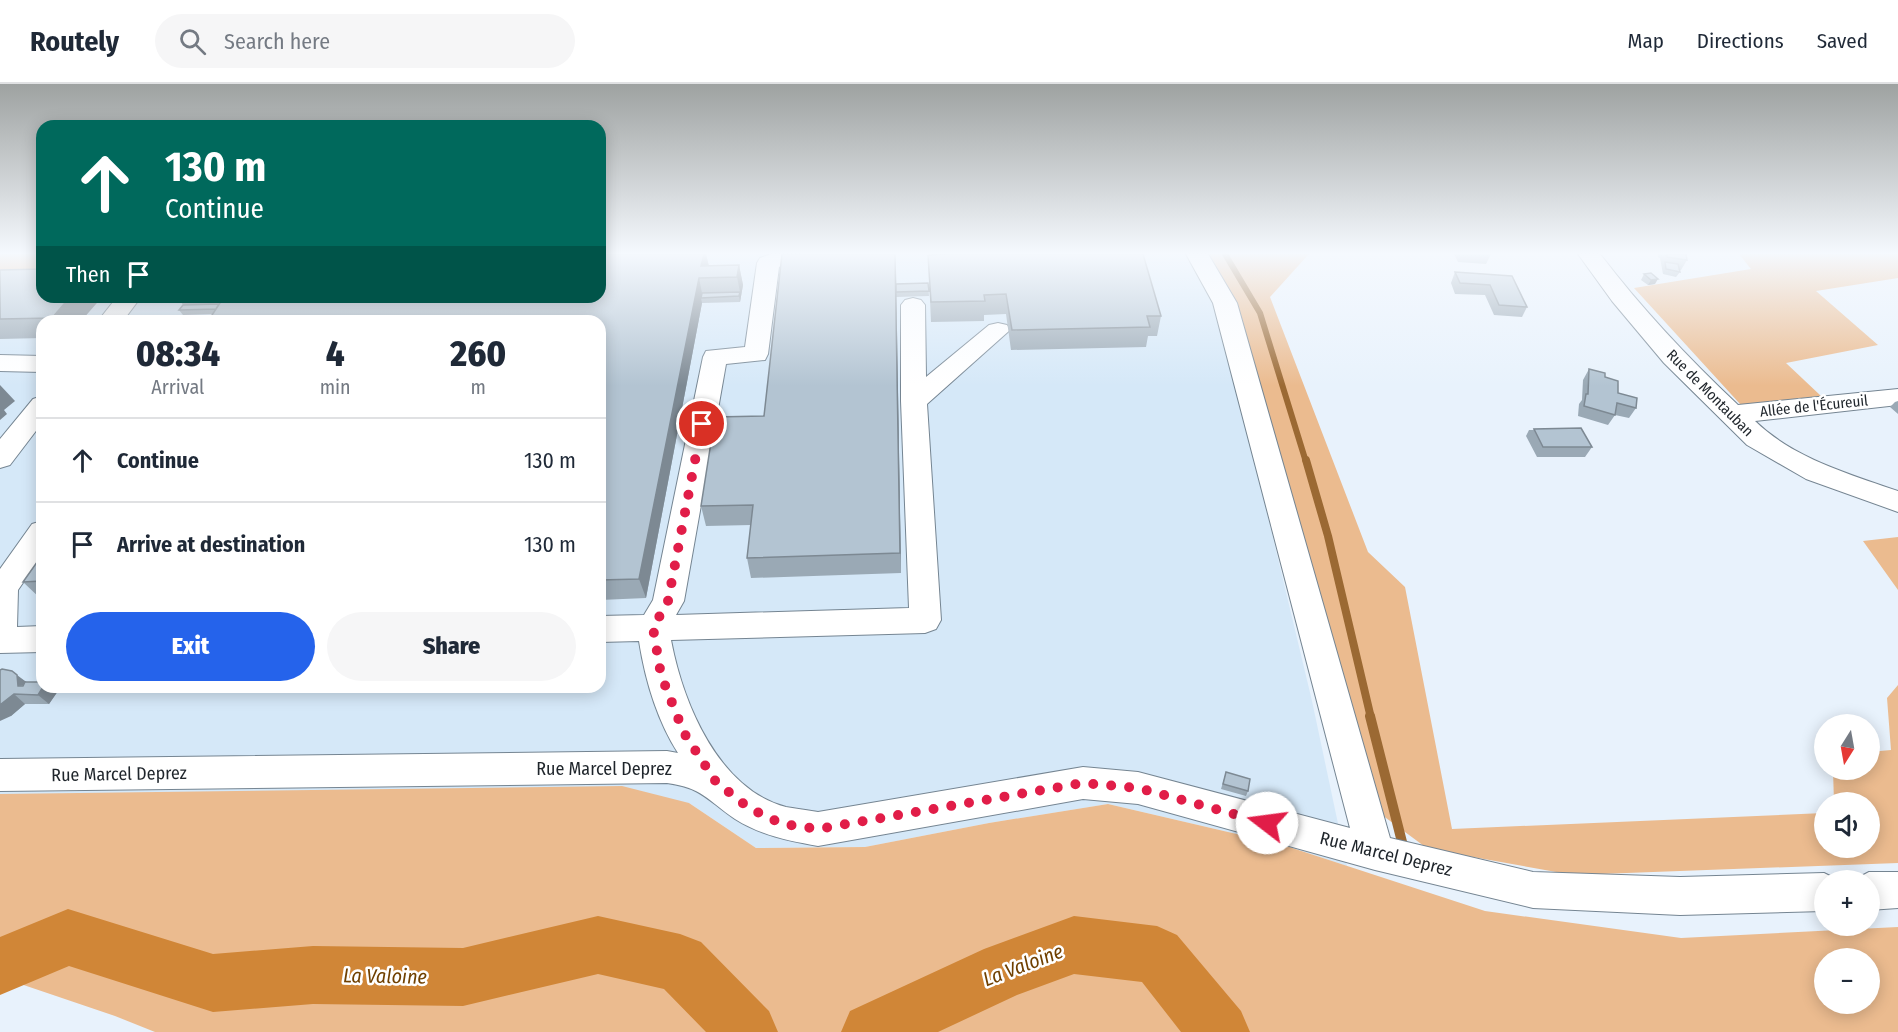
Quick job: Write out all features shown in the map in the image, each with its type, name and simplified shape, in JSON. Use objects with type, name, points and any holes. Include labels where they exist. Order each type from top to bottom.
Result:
[{"type":"street","points":[[716,782],[684,733],[661,675],[653,628],[668,601],[715,357],[756,354],[763,298]]},
{"type":"street","points":[[1222,298],[1375,852]]},
{"type":"street","name":"Rue de Montauban","points":[[1622,298],[1665,349],[1757,439],[1816,472],[1898,502]]},
{"type":"street","points":[[115,315],[124,303]]},
{"type":"street","points":[[606,629],[924,620],[914,401],[913,305]]},
{"type":"street","points":[[914,401],[998,330]]},
{"type":"street","points":[[0,363],[36,364]]},
{"type":"street","name":"Allée de l'Écureuil","points":[[1730,415],[1898,397]]},
{"type":"street","points":[[0,458],[36,413]]},
{"type":"street","points":[[36,541],[3,588],[0,640],[36,639]]},
{"type":"street","name":"Rue Marcel Deprez","points":[[0,775],[667,766],[692,771],[716,782],[749,808],[782,824],[818,829],[1083,783],[1127,787],[1375,852],[1533,890],[1680,896],[1814,892]]},
{"type":"street","points":[[1880,891],[1898,890]]},
{"type":"shaded area","points":[[0,298],[36,298],[36,303],[606,303],[606,298],[1214,298],[1312,701],[1347,866],[1280,844],[1108,804],[989,823],[865,847],[756,848],[689,803],[0,794]]},
{"type":"shaded area","points":[[1232,298],[1270,298],[1368,552],[1405,587],[1452,829],[1814,813],[1814,858],[1880,858],[1880,792],[1834,792],[1833,780],[1880,780],[1880,751],[1891,750],[1887,698],[1898,685],[1898,863],[1573,875],[1428,849],[1382,815],[1241,315]]},
{"type":"shaded area","points":[[1643,298],[1824,298],[1878,345],[1786,363],[1821,396],[1741,405]]},
{"type":"shaded area","points":[[1898,537],[1898,590],[1863,541]]},
{"type":"shaded area","points":[[622,786],[689,803],[756,848],[865,847],[989,823],[1108,804],[1280,844],[1485,911],[1681,938],[1814,931],[1814,936],[1880,936],[1880,928],[1898,927],[1898,1032],[155,1032],[0,977],[0,794]]},
{"type":"building","points":[[0,298],[36,298],[36,303],[65,303],[55,315],[36,315],[36,318],[0,319]]},
{"type":"building","points":[[606,298],[695,298],[639,579],[606,580],[606,315],[212,315],[220,303],[606,303]]},
{"type":"building","points":[[777,298],[896,298],[900,553],[747,558],[753,505],[701,506],[715,417],[764,416]]},
{"type":"building","points":[[931,298],[985,298],[985,301],[931,302]]},
{"type":"building","points":[[1007,298],[1156,298],[1161,316],[1147,316],[1150,327],[1012,330]]},
{"type":"building","points":[[1496,298],[1523,298],[1527,307],[1499,305]]},
{"type":"building","points":[[219,304],[216,309],[179,310],[183,305]]},
{"type":"building","points":[[1589,369],[1605,373],[1605,377],[1618,381],[1618,393],[1637,398],[1636,408],[1617,403],[1615,415],[1584,406],[1586,394],[1588,394]]},
{"type":"building","points":[[1581,428],[1592,447],[1543,447],[1534,429]]},
{"type":"building","points":[[36,564],[36,581],[23,582]]},
{"type":"building","points":[[0,670],[12,671],[17,675],[18,686],[23,686],[25,682],[36,682],[36,693],[39,693],[38,695],[14,694],[0,705]]},
{"type":"building","points":[[1226,772],[1250,779],[1248,791],[1223,784]]},
{"type":"waterway","points":[[1251,298],[1260,313],[1306,462]]},
{"type":"waterway","points":[[1306,460],[1328,536],[1371,718]]},
{"type":"waterway","points":[[1370,716],[1402,842]]},
{"type":"waterway","name":"La Valoine","points":[[0,966],[68,937],[213,983],[313,975],[463,977],[598,945],[680,963],[748,1032]]},
{"type":"waterway","name":"La Valoine","points":[[871,1032],[1005,970],[1074,945],[1157,955],[1220,1032]]},
{"type":"route","points":[[702,424],[668,601],[653,628],[661,675],[684,733],[716,782],[749,808],[782,824],[818,829],[1083,783],[1138,788],[1267,823]]}]
